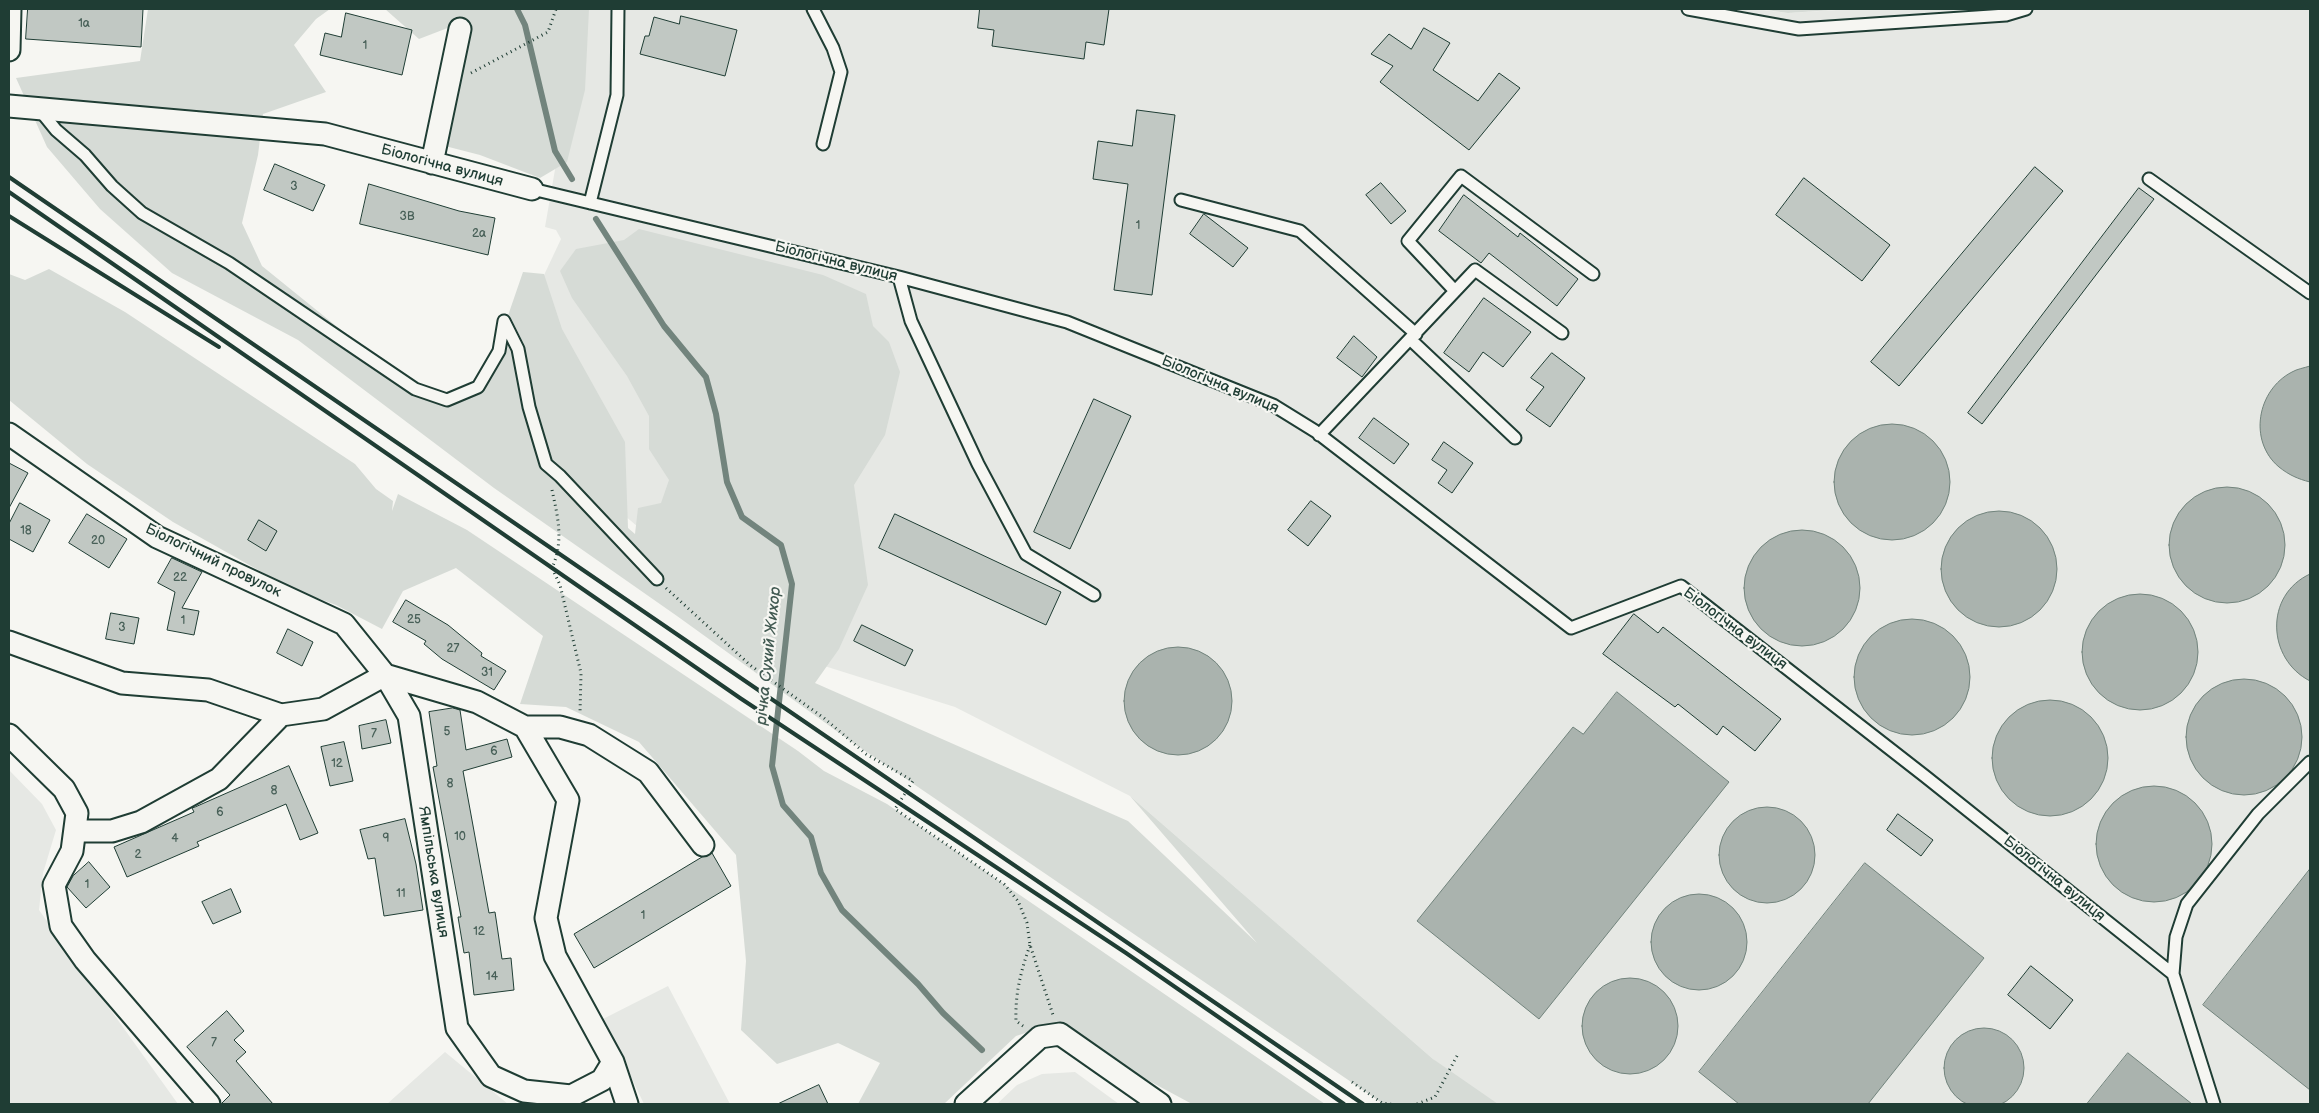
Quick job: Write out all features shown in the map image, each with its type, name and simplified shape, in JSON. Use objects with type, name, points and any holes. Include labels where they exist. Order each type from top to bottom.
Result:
[{"type":"street","points":[[9,50],[10,9]]},
{"type":"street","points":[[432,164],[460,29]]},
{"type":"street","name":"Біологічна вулиця","points":[[9,106],[325,134],[432,164],[532,189]]},
{"type":"street","name":"Біологічний провулок","points":[[9,434],[157,537],[344,624],[385,674]]},
{"type":"street","points":[[9,642],[122,683],[208,690],[281,715],[323,709],[385,674],[477,702],[525,728],[560,727],[589,735],[648,772],[703,845]]},
{"type":"street","name":"Ямпільська вулиця","points":[[385,674],[409,716],[457,1028],[491,1076],[524,1091],[571,1096],[602,1080],[613,1062]]},
{"type":"street","points":[[75,831],[112,831],[150,818],[219,779],[281,715]]},
{"type":"street","points":[[525,728],[568,800],[546,918],[555,956],[613,1062],[627,1104]]},
{"type":"street","points":[[9,735],[64,789],[77,813],[72,851],[54,885],[61,926],[85,960],[210,1104]]},
{"type":"street","points":[[966,1104],[1050,1036],[1160,1104]]},
{"type":"lane","points":[[590,203],[617,96],[618,9]]},
{"type":"lane","points":[[812,9],[833,48],[841,72],[823,144]]},
{"type":"lane","points":[[1688,9],[1799,30],[2006,14],[2026,9]]},
{"type":"lane","points":[[39,109],[56,130],[85,155],[112,186],[142,213],[229,263],[414,389],[447,400],[478,387],[499,351],[504,321],[518,349],[529,407],[546,464],[560,476],[657,578]]},
{"type":"lane","points":[[1455,291],[1408,241],[1461,176],[1593,274]]},
{"type":"lane","points":[[2149,179],[2310,293]]},
{"type":"lane","name":"Біологічна вулиця","points":[[532,189],[899,277],[1067,322],[1273,405],[1319,435],[1571,628],[1681,586],[1926,777],[2173,974]]},
{"type":"lane","points":[[1180,200],[1300,231],[1413,337],[1515,438]]},
{"type":"lane","points":[[1319,435],[1475,270],[1562,333]]},
{"type":"lane","points":[[899,277],[915,330],[978,464],[1026,554],[1094,595]]},
{"type":"lane","points":[[2214,1104],[2173,974],[2176,937],[2187,904],[2258,814],[2310,762]]},
{"type":"path","points":[[449,84],[548,32],[556,9]]},
{"type":"path","points":[[546,464],[560,530],[558,554],[552,568],[560,585],[581,673],[580,721]]},
{"type":"path","points":[[657,578],[734,652],[791,696],[824,718],[866,754],[913,781],[895,809],[1004,884],[1018,901],[1027,922],[1030,945],[1050,1036]]},
{"type":"path","points":[[1030,945],[1021,971],[1015,998],[1016,1021],[1050,1036]]},
{"type":"path","points":[[1417,1104],[1435,1097],[1458,1054]]},
{"type":"path","points":[[1352,1082],[1382,1103],[1391,1104]]},
{"type":"shaded area","points":[[148,9],[330,9],[316,19],[294,45],[326,92],[263,114],[258,155],[242,223],[262,266],[414,389],[447,400],[478,387],[491,365],[523,272],[544,274],[562,329],[625,442],[628,528],[635,534],[638,508],[661,503],[669,480],[649,449],[649,416],[627,376],[572,298],[560,271],[576,249],[624,240],[639,229],[823,275],[866,294],[873,326],[889,342],[900,372],[885,435],[854,485],[868,585],[839,649],[815,683],[1128,821],[1257,943],[1130,796],[1433,1059],[1498,1104],[1382,1103],[849,740],[677,616],[494,488],[298,340],[172,273],[100,209],[47,147],[16,78],[140,61]]},
{"type":"shaded area","points":[[385,9],[589,9],[585,90],[567,162],[540,178],[480,155],[445,146],[458,24],[419,39]]},
{"type":"shaded area","points":[[583,9],[1756,9],[1788,13],[1852,9],[2310,9],[2310,1104],[1496,1104],[1441,1066],[1130,796],[955,707],[818,664],[696,577],[551,452],[521,324],[561,239],[556,230],[545,227]]},
{"type":"shaded area","points":[[1759,9],[1847,9],[1788,13]]},
{"type":"shaded area","points":[[49,269],[125,312],[355,464],[376,489],[393,501],[392,511],[398,494],[467,530],[798,751],[824,771],[887,804],[1325,1104],[1192,1104],[1047,1026],[1016,1036],[944,1104],[858,1104],[880,1063],[838,1043],[777,1064],[741,1030],[746,961],[736,855],[639,742],[566,707],[520,704],[543,636],[456,568],[403,591],[382,629],[336,605],[290,588],[173,522],[87,464],[9,400],[9,274],[25,280]]},
{"type":"shaded area","points":[[2310,366],[2310,482],[2302,480],[2279,467],[2269,456],[2263,444],[2260,430],[2264,403],[2271,391],[2280,380],[2292,372]]},
{"type":"shaded area","points":[[1892,424],[1914,428],[1933,441],[1946,460],[1950,482],[1946,504],[1933,523],[1914,536],[1892,540],[1870,536],[1851,523],[1838,504],[1834,482],[1838,460],[1851,441],[1870,428]]},
{"type":"shaded area","points":[[2227,487],[2249,491],[2268,504],[2281,523],[2285,545],[2281,567],[2268,586],[2249,599],[2227,603],[2205,599],[2186,586],[2173,567],[2169,545],[2173,523],[2186,504],[2205,491]]},
{"type":"shaded area","points":[[1999,511],[2021,515],[2040,528],[2053,547],[2057,569],[2053,591],[2040,610],[2021,623],[1999,627],[1977,623],[1958,610],[1945,591],[1941,569],[1945,547],[1958,528],[1977,515]]},
{"type":"shaded area","points":[[1802,530],[1824,534],[1843,547],[1856,566],[1860,588],[1856,610],[1843,629],[1824,642],[1802,646],[1780,642],[1761,629],[1748,610],[1744,588],[1748,566],[1761,547],[1780,534]]},
{"type":"shaded area","points":[[2310,574],[2310,681],[2296,671],[2285,658],[2279,643],[2277,627],[2278,611],[2285,596],[2295,584]]},
{"type":"shaded area","points":[[2140,594],[2162,598],[2181,611],[2194,630],[2198,652],[2194,674],[2181,693],[2162,706],[2140,710],[2118,706],[2099,693],[2086,674],[2082,652],[2086,630],[2099,611],[2118,598]]},
{"type":"shaded area","points":[[1912,619],[1934,623],[1953,636],[1966,655],[1970,677],[1966,699],[1953,718],[1934,731],[1912,735],[1890,731],[1871,718],[1858,699],[1854,677],[1858,655],[1871,636],[1890,623]]},
{"type":"shaded area","points":[[1178,647],[1199,651],[1216,663],[1228,680],[1232,701],[1228,722],[1216,739],[1199,751],[1178,755],[1157,751],[1140,739],[1128,722],[1124,701],[1128,680],[1140,663],[1157,651]]},
{"type":"shaded area","points":[[2244,679],[2266,683],[2285,696],[2298,715],[2302,737],[2298,759],[2285,778],[2266,791],[2244,795],[2222,791],[2203,778],[2190,759],[2186,737],[2190,715],[2203,696],[2222,683]]},
{"type":"shaded area","points":[[1617,692],[1729,782],[1539,1019],[1417,921],[1573,727],[1583,734]]},
{"type":"shaded area","points":[[2050,700],[2072,704],[2091,717],[2104,736],[2108,758],[2104,780],[2091,799],[2072,812],[2050,816],[2028,812],[2009,799],[1996,780],[1992,758],[1996,736],[2009,717],[2028,704]]},
{"type":"shaded area","points":[[9,770],[42,804],[56,830],[43,873],[39,910],[178,1104],[9,1104]]},
{"type":"shaded area","points":[[2154,786],[2176,790],[2195,803],[2208,822],[2212,844],[2208,866],[2195,885],[2176,898],[2154,902],[2132,898],[2113,885],[2100,866],[2096,844],[2100,822],[2113,803],[2132,790]]},
{"type":"shaded area","points":[[1767,807],[1785,811],[1801,821],[1811,837],[1815,855],[1811,873],[1801,889],[1785,899],[1767,903],[1749,899],[1733,889],[1723,873],[1719,855],[1723,837],[1733,821],[1749,811]]},
{"type":"shaded area","points":[[1865,863],[1984,958],[1868,1104],[1739,1104],[1699,1072]]},
{"type":"shaded area","points":[[2310,869],[2310,1090],[2203,1005]]},
{"type":"shaded area","points":[[1699,894],[1717,898],[1733,908],[1743,924],[1747,942],[1743,960],[1733,976],[1717,986],[1699,990],[1681,986],[1665,976],[1655,960],[1651,942],[1655,924],[1665,908],[1681,898]]},
{"type":"shaded area","points":[[1630,978],[1648,982],[1664,992],[1674,1008],[1678,1026],[1674,1044],[1664,1060],[1648,1070],[1630,1074],[1612,1070],[1596,1060],[1586,1044],[1582,1026],[1586,1008],[1596,992],[1612,982]]},
{"type":"shaded area","points":[[668,986],[730,1104],[644,1104],[603,1019]]},
{"type":"shaded area","points":[[1984,1028],[1999,1031],[2012,1040],[2021,1053],[2024,1068],[2021,1083],[2012,1096],[1999,1105],[1984,1108],[1969,1105],[1956,1096],[1947,1083],[1944,1068],[1947,1053],[1956,1040],[1969,1031]]},
{"type":"shaded area","points":[[445,1052],[508,1104],[387,1104]]},
{"type":"shaded area","points":[[2128,1053],[2192,1104],[2087,1104]]},
{"type":"shaded area","points":[[1075,1072],[1119,1104],[997,1104],[1017,1085],[1042,1074]]},
{"type":"building","points":[[28,9],[143,9],[141,47],[26,39]]},
{"type":"building","points":[[980,9],[1109,9],[1104,45],[1086,42],[1084,59],[992,46],[994,30],[978,28]]},
{"type":"building","points":[[346,13],[412,30],[402,75],[320,55],[325,33],[341,37]]},
{"type":"building","points":[[681,16],[737,30],[725,76],[640,54],[645,36],[649,36],[654,17],[679,24]]},
{"type":"building","points":[[1424,28],[1450,43],[1433,70],[1478,101],[1499,73],[1520,88],[1469,150],[1380,82],[1393,66],[1371,54],[1389,34],[1411,49]]},
{"type":"building","points":[[1137,110],[1175,115],[1152,295],[1114,290],[1128,184],[1093,179],[1098,141],[1132,146]]},
{"type":"building","points":[[275,164],[325,185],[313,211],[264,190]]},
{"type":"building","points":[[2035,167],[2063,191],[1899,386],[1871,362]]},
{"type":"building","points":[[1804,178],[1890,245],[1862,281],[1776,215]]},
{"type":"building","points":[[1381,183],[1406,211],[1391,224],[1366,195]]},
{"type":"building","points":[[369,184],[459,211],[495,218],[488,255],[360,224]]},
{"type":"building","points":[[2139,188],[2154,199],[1982,424],[1968,413]]},
{"type":"building","points":[[1464,195],[1518,237],[1520,233],[1578,279],[1557,306],[1489,253],[1481,263],[1439,231]]},
{"type":"building","points":[[1204,214],[1248,248],[1233,267],[1190,234]]},
{"type":"building","points":[[1484,298],[1531,332],[1503,367],[1483,352],[1469,372],[1444,353]]},
{"type":"building","points":[[1354,336],[1377,357],[1362,377],[1337,358]]},
{"type":"building","points":[[1552,353],[1585,378],[1550,427],[1526,410],[1544,387],[1531,378]]},
{"type":"building","points":[[1094,399],[1131,416],[1070,549],[1034,532]]},
{"type":"building","points":[[1374,418],[1409,444],[1394,464],[1359,438]]},
{"type":"building","points":[[1444,442],[1473,463],[1452,493],[1438,483],[1447,470],[1432,460]]},
{"type":"building","points":[[9,463],[28,473],[9,508]]},
{"type":"building","points":[[1311,501],[1331,516],[1308,546],[1288,530]]},
{"type":"building","points":[[20,503],[50,520],[33,552],[9,539],[9,524]]},
{"type":"building","points":[[87,514],[127,539],[109,568],[69,543]]},
{"type":"building","points":[[895,514],[1061,592],[1046,625],[879,548]]},
{"type":"building","points":[[259,520],[277,531],[266,551],[248,540]]},
{"type":"building","points":[[172,558],[202,572],[182,608],[199,611],[194,635],[167,630],[175,592],[158,583]]},
{"type":"building","points":[[406,600],[448,625],[482,653],[481,656],[506,671],[494,690],[442,659],[424,644],[426,641],[393,622]]},
{"type":"building","points":[[111,613],[139,618],[134,644],[106,639]]},
{"type":"building","points":[[1634,614],[1658,633],[1663,627],[1781,719],[1755,751],[1723,726],[1717,735],[1678,704],[1675,707],[1603,654]]},
{"type":"building","points":[[862,625],[913,650],[905,666],[854,641]]},
{"type":"building","points":[[288,629],[313,642],[302,666],[277,653]]},
{"type":"building","points":[[453,708],[460,710],[466,750],[507,739],[512,757],[463,771],[489,913],[495,912],[502,959],[511,958],[514,990],[474,995],[469,952],[464,953],[458,917],[461,917],[433,767],[437,766],[429,712]]},
{"type":"building","points":[[386,720],[391,743],[362,749],[359,726]]},
{"type":"building","points":[[344,742],[353,781],[330,786],[321,747]]},
{"type":"building","points":[[289,766],[318,833],[300,840],[286,804],[197,842],[199,846],[127,877],[114,847],[194,812],[192,808]]},
{"type":"building","points":[[1898,814],[1933,840],[1921,856],[1887,830]]},
{"type":"building","points":[[405,819],[416,864],[423,910],[384,916],[375,858],[368,859],[360,830]]},
{"type":"building","points":[[712,853],[731,886],[594,968],[574,934],[702,857]]},
{"type":"building","points":[[89,862],[110,887],[86,908],[67,887],[73,876]]},
{"type":"building","points":[[231,889],[241,912],[213,924],[202,902]]},
{"type":"building","points":[[2031,966],[2073,1000],[2050,1029],[2008,995]]},
{"type":"building","points":[[227,1011],[244,1031],[234,1040],[246,1052],[236,1061],[273,1104],[221,1104],[230,1095],[187,1047]]},
{"type":"building","points":[[819,1085],[828,1104],[778,1104]]},
{"type":"waterway","name":"річка Сухий Жихор","points":[[517,9],[525,25],[555,151],[572,179]]},
{"type":"waterway","name":"річка Сухий Жихор","points":[[596,219],[664,326],[706,377],[716,414],[727,482],[742,517],[781,545],[792,584],[772,766],[783,805],[811,837],[821,873],[842,910],[982,1050]]},
{"type":"railway","points":[[9,177],[1363,1104]]},
{"type":"railway","points":[[9,192],[740,698],[1126,953],[1344,1104]]},
{"type":"railway","points":[[9,216],[219,347]]}]
